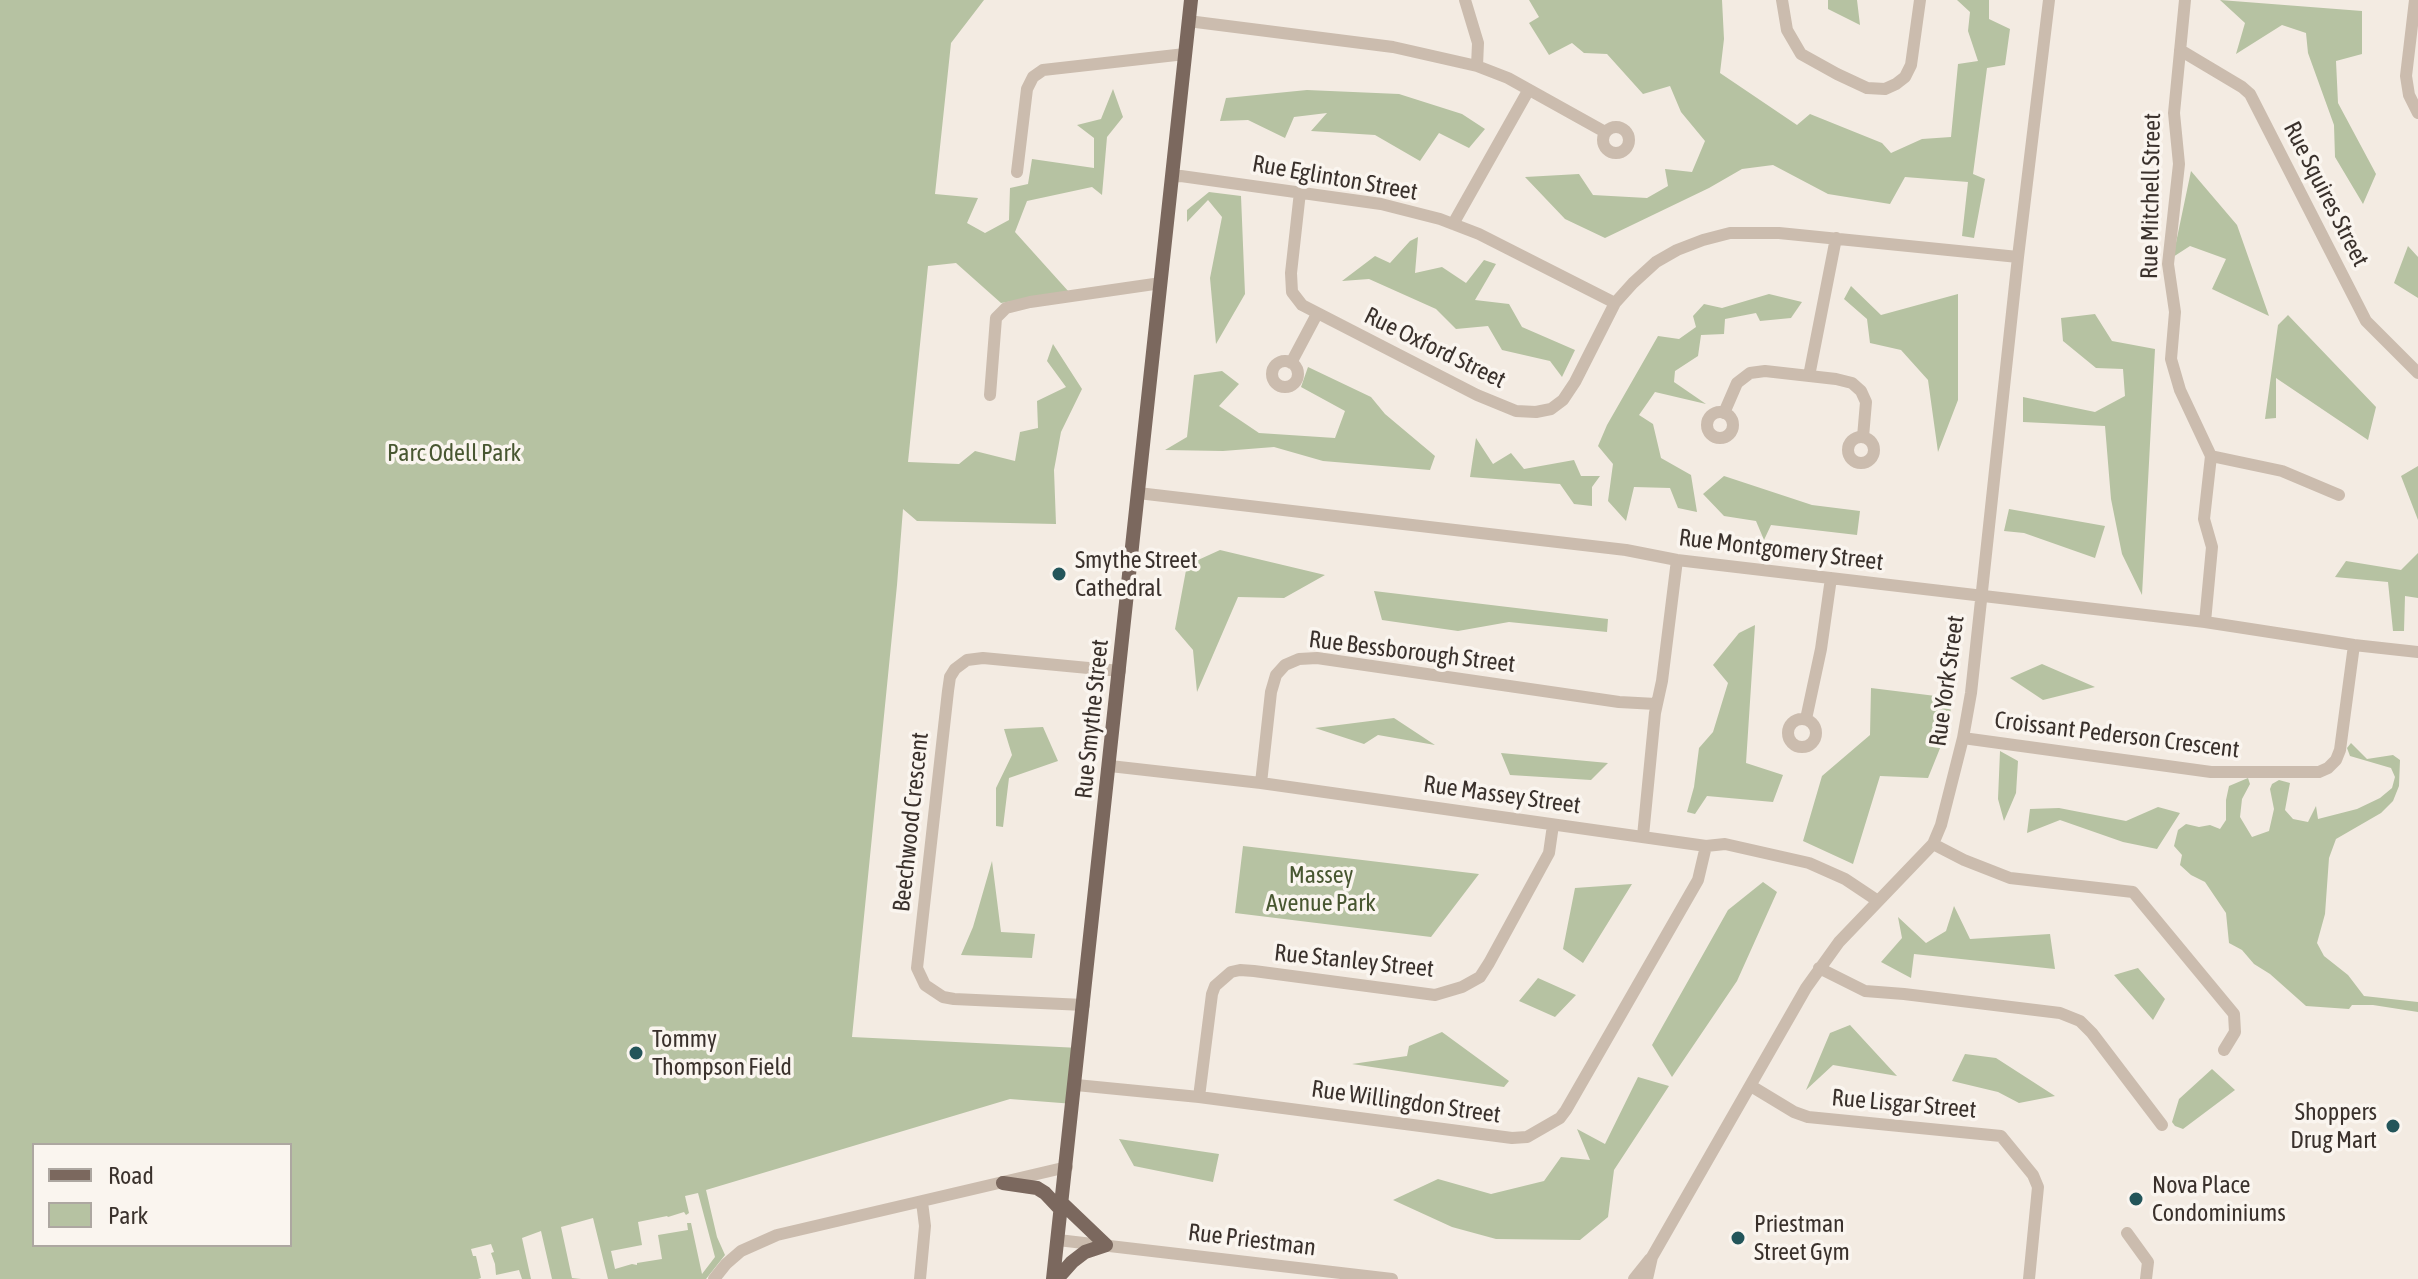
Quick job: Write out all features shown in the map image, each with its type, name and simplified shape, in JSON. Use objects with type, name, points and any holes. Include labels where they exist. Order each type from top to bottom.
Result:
[{"type":"main road","name":"Rue Smythe Street","points":[[1055,1279],[1191,0]]},
{"type":"main road","points":[[1003,1183],[1037,1188],[1106,1245]]},
{"type":"main road","points":[[1055,1279],[1085,1252],[1106,1245]]},
{"type":"street","points":[[1465,0],[1478,43],[1477,66]]},
{"type":"street","points":[[1782,0],[1787,30],[1801,54],[1867,88],[1885,89],[1905,77],[1911,65],[1920,0]]},
{"type":"street","name":"Rue York Street","points":[[1647,1279],[1652,1257],[1819,968],[1839,942],[1933,844],[1941,825],[1971,693],[2049,0]]},
{"type":"street","name":"Rue Mitchell Street","points":[[2185,0],[2174,113],[2179,164],[2168,264],[2175,312],[2171,359],[2180,390],[2211,456]]},
{"type":"street","points":[[2415,0],[2406,76],[2409,95],[2418,113]]},
{"type":"street","points":[[1188,21],[1393,47],[1477,66],[1508,78],[1605,132]]},
{"type":"street","name":"Rue Squires Street","points":[[2180,50],[2250,94],[2366,321],[2418,373]]},
{"type":"street","points":[[1017,172],[1027,89],[1033,77],[1043,70],[1185,54]]},
{"type":"street","points":[[1453,224],[1528,91]]},
{"type":"street","name":"Rue Eglinton Street","points":[[1172,177],[1381,204],[1453,224],[1479,234],[1615,303]]},
{"type":"street","name":"Rue Oxford Street","points":[[1300,192],[1291,273],[1292,292],[1302,305],[1477,395],[1516,411],[1551,409],[1563,400],[1615,303],[1656,262],[1703,240],[1730,233],[1779,233],[2018,257]]},
{"type":"street","points":[[1809,376],[1836,238]]},
{"type":"street","points":[[990,395],[996,318],[1006,308],[1161,283]]},
{"type":"street","points":[[1291,363],[1317,314]]},
{"type":"street","points":[[1724,413],[1737,383],[1750,373],[1765,371],[1852,383],[1861,391],[1867,407],[1863,437]]},
{"type":"street","points":[[2205,622],[2212,547],[2204,519],[2211,456],[2282,471],[2339,495]]},
{"type":"street","name":"Rue Montgomery Street","points":[[1138,493],[1626,550],[1677,560],[2205,622],[2418,652]]},
{"type":"street","points":[[1643,836],[1656,704],[1662,681],[1677,560]]},
{"type":"street","points":[[1806,719],[1818,667],[1831,578]]},
{"type":"street","name":"Croissant Pederson Crescent","points":[[1963,738],[2211,772],[2319,772],[2336,760],[2340,750],[2354,645]]},
{"type":"street","name":"Beechwood Crescent","points":[[1084,1005],[943,997],[925,985],[917,968],[948,691],[955,669],[967,660],[983,658],[1120,671]]},
{"type":"street","name":"Rue Bessborough Street","points":[[1261,783],[1271,692],[1276,675],[1285,665],[1299,659],[1317,658],[1619,702],[1656,704]]},
{"type":"street","name":"Rue Massey Street","points":[[1110,766],[1261,783],[1706,846],[1725,844],[1809,863],[1845,879],[1878,901]]},
{"type":"street","name":"Rue Stanley Street","points":[[1199,1097],[1212,994],[1215,986],[1231,972],[1254,971],[1435,995],[1462,987],[1480,977],[1489,963],[1549,853],[1553,825]]},
{"type":"street","points":[[1933,844],[2010,878],[2133,892],[2234,1014],[2235,1032],[2224,1050]]},
{"type":"street","name":"Rue Willingdon Street","points":[[1076,1085],[1199,1097],[1512,1138],[1527,1137],[1560,1118],[1566,1110],[1698,880],[1706,846]]},
{"type":"street","points":[[1819,968],[1865,991],[2060,1013],[2080,1021],[2162,1125]]},
{"type":"street","name":"Rue Lisgar Street","points":[[1751,1086],[1808,1117],[2001,1136],[2033,1175],[2038,1187],[2029,1279]]},
{"type":"street","points":[[714,1279],[741,1251],[777,1235],[1067,1167]]},
{"type":"street","points":[[920,1279],[925,1226],[922,1202]]},
{"type":"street","points":[[2127,1233],[2148,1262],[2146,1279]]},
{"type":"street","name":"Rue Priestman","points":[[1058,1240],[1392,1279]]},
{"type":"street","points":[[1634,1279],[1652,1257]]},
{"type":"street","points":[[1652,1257],[1657,1279]]},
{"type":"green space","name":"Parc Odell Park","points":[[0,0],[984,0],[951,43],[935,194],[978,198],[967,223],[985,233],[1009,220],[1010,188],[1028,184],[1032,159],[1094,168],[1094,138],[1077,125],[1101,119],[1113,89],[1123,117],[1107,137],[1102,195],[1092,187],[1027,201],[1015,232],[1069,292],[1001,303],[956,263],[928,266],[908,462],[959,464],[975,451],[1015,461],[1020,432],[1038,428],[1037,401],[1066,387],[1047,361],[1053,344],[1082,389],[1061,432],[1054,470],[1056,524],[917,521],[903,509],[852,1037],[1080,1048],[1074,1104],[1010,1099],[706,1190],[717,1237],[725,1255],[706,1279],[608,1279],[593,1218],[561,1227],[572,1278],[581,1279],[552,1279],[541,1231],[522,1238],[531,1279],[522,1279],[519,1270],[496,1275],[491,1244],[471,1249],[473,1256],[476,1256],[481,1278],[0,1279]],"holes":[[[698,1193],[715,1257],[702,1274],[691,1223],[687,1223],[688,1230],[658,1235],[662,1259],[615,1269],[611,1251],[642,1245],[638,1222],[684,1212],[686,1215],[689,1213],[685,1196]]]},
{"type":"green space","points":[[1529,0],[1722,0],[1724,39],[1720,73],[1797,125],[1810,114],[1882,143],[1891,153],[1922,139],[1951,137],[1958,64],[1978,61],[1968,31],[1970,12],[1957,0],[1989,0],[1989,19],[2010,29],[2005,65],[1987,68],[1973,174],[1985,179],[1974,238],[1962,236],[1968,182],[1905,177],[1890,204],[1828,194],[1773,165],[1742,169],[1605,238],[1565,219],[1525,177],[1579,174],[1593,195],[1647,198],[1668,186],[1665,169],[1692,172],[1705,141],[1681,112],[1670,86],[1643,94],[1607,54],[1584,53],[1572,43],[1549,55],[1529,23],[1539,17]]},
{"type":"green space","points":[[1828,0],[1857,0],[1860,25],[1828,9]]},
{"type":"green space","points":[[2220,0],[2362,11],[2362,54],[2336,61],[2338,103],[2376,174],[2363,204],[2335,157],[2334,125],[2308,53],[2306,33],[2282,25],[2236,54],[2245,23]]},
{"type":"green space","points":[[1307,90],[1399,94],[1462,114],[1485,129],[1469,148],[1439,133],[1420,161],[1375,135],[1311,131],[1327,113],[1294,117],[1285,138],[1248,120],[1220,121],[1226,98]]},
{"type":"green space","points":[[2191,171],[2237,225],[2269,316],[2212,289],[2226,259],[2190,246],[2173,257]]},
{"type":"green space","points":[[1209,192],[1241,196],[1245,294],[1216,344],[1210,278],[1222,217],[1208,200],[1187,222],[1187,210]]},
{"type":"green space","points":[[1418,237],[1415,273],[1442,267],[1466,283],[1484,260],[1496,264],[1475,300],[1509,304],[1522,327],[1575,350],[1562,377],[1550,361],[1502,350],[1488,326],[1456,329],[1436,309],[1369,279],[1342,281],[1375,256],[1390,263],[1410,241]]},
{"type":"green space","points":[[2408,246],[2418,257],[2418,298],[2394,283]]},
{"type":"green space","points":[[1851,286],[1881,315],[1958,294],[1958,400],[1938,452],[1928,380],[1901,350],[1870,343],[1867,319],[1844,299]]},
{"type":"green space","points":[[1769,294],[1802,302],[1791,318],[1760,321],[1756,313],[1725,319],[1724,334],[1701,335],[1698,356],[1675,371],[1674,382],[1706,404],[1655,392],[1639,415],[1653,424],[1661,458],[1691,475],[1697,512],[1678,508],[1670,488],[1634,487],[1626,521],[1608,501],[1613,464],[1598,446],[1658,336],[1679,339],[1696,327],[1693,316],[1704,304],[1722,308]]},
{"type":"green space","points":[[2095,314],[2112,341],[2155,349],[2142,595],[2122,554],[2111,499],[2105,426],[2023,422],[2023,397],[2095,412],[2125,396],[2123,369],[2096,368],[2063,341],[2061,318]]},
{"type":"green space","points":[[2288,315],[2376,407],[2368,440],[2276,378],[2276,418],[2265,419],[2278,325]]},
{"type":"green space","points":[[1308,367],[1371,397],[1385,414],[1435,456],[1430,470],[1323,461],[1274,447],[1223,451],[1165,450],[1187,437],[1194,375],[1222,371],[1239,384],[1219,406],[1259,433],[1335,438],[1345,411],[1301,387]]},
{"type":"green space","points":[[1476,438],[1493,464],[1511,453],[1524,469],[1574,460],[1581,476],[1600,476],[1592,487],[1592,506],[1574,504],[1560,484],[1470,477]]},
{"type":"green space","points":[[2418,466],[2418,520],[2401,476]]},
{"type":"green space","points":[[1724,476],[1812,505],[1860,511],[1857,535],[1771,525],[1764,540],[1756,521],[1724,516],[1703,494]]},
{"type":"green space","points":[[2009,509],[2105,526],[2095,558],[2024,533],[2004,531]]},
{"type":"green space","points":[[1220,550],[1325,575],[1284,598],[1238,597],[1197,692],[1193,650],[1175,629],[1187,565]]},
{"type":"green space","points":[[2418,553],[2418,598],[2405,596],[2404,631],[2393,631],[2388,582],[2335,577],[2346,561],[2401,570]]},
{"type":"green space","points":[[1374,591],[1608,619],[1607,632],[1509,622],[1458,631],[1382,620]]},
{"type":"green space","points":[[1755,625],[1746,763],[1783,775],[1773,802],[1707,796],[1695,814],[1687,812],[1699,748],[1713,732],[1728,683],[1713,665],[1739,633]]},
{"type":"green space","points":[[2042,664],[2095,687],[2043,700],[2010,678]]},
{"type":"green space","points":[[1871,688],[1952,698],[1949,726],[1928,778],[1880,776],[1853,864],[1803,841],[1822,776],[1870,735]]},
{"type":"green space","points":[[1394,718],[1435,745],[1378,735],[1364,744],[1315,728]]},
{"type":"green space","points":[[1043,727],[1058,761],[1009,778],[1003,827],[996,826],[996,788],[1012,755],[1004,729]]},
{"type":"green space","points":[[2351,743],[2367,759],[2393,755],[2400,760],[2399,786],[2393,801],[2381,813],[2336,839],[2329,858],[2325,914],[2317,943],[2324,956],[2348,975],[2364,996],[2418,1002],[2418,1012],[2373,1005],[2352,1005],[2349,1009],[2306,1006],[2254,964],[2242,950],[2229,943],[2226,913],[2205,882],[2180,865],[2182,855],[2174,846],[2178,830],[2186,824],[2199,827],[2210,825],[2220,829],[2226,820],[2229,786],[2248,778],[2250,784],[2242,799],[2240,817],[2252,837],[2269,831],[2274,809],[2270,789],[2279,780],[2290,783],[2285,810],[2293,819],[2308,822],[2316,806],[2318,819],[2357,809],[2380,798],[2392,788],[2395,777],[2391,768],[2350,756],[2347,748]]},
{"type":"green space","points":[[2000,751],[2018,761],[2016,793],[2004,821],[1998,799]]},
{"type":"green space","points":[[1501,753],[1608,763],[1591,780],[1510,775]]},
{"type":"green space","points":[[2158,807],[2180,813],[2157,849],[2123,842],[2060,820],[2027,833],[2030,809],[2059,808],[2126,821]]},
{"type":"green space","name":"Massey Avenue Park","points":[[1243,846],[1479,874],[1431,937],[1235,913]]},
{"type":"green space","points":[[992,861],[1001,932],[1035,934],[1032,958],[961,955],[973,927]]},
{"type":"green space","points":[[1763,882],[1777,892],[1737,981],[1672,1077],[1652,1045],[1728,910]]},
{"type":"green space","points":[[1632,884],[1583,963],[1563,949],[1575,888]]},
{"type":"green space","points":[[1954,906],[1970,939],[2050,934],[2055,969],[1914,954],[1911,978],[1881,962],[1902,938],[1898,917],[1926,943],[1946,931]]},
{"type":"green space","points":[[2138,968],[2165,999],[2153,1020],[2114,975]]},
{"type":"green space","points":[[1538,978],[1576,995],[1555,1017],[1519,1001]]},
{"type":"green space","points":[[1850,1025],[1897,1076],[1833,1065],[1806,1090],[1830,1033]]},
{"type":"green space","points":[[1442,1032],[1509,1081],[1504,1087],[1352,1064],[1407,1056],[1409,1046]]},
{"type":"green space","points":[[1965,1054],[1996,1058],[2055,1096],[2019,1103],[1998,1092],[1952,1081]]},
{"type":"green space","points":[[2212,1069],[2235,1090],[2183,1129],[2175,1126],[2172,1122],[2179,1099]]},
{"type":"green space","points":[[1638,1077],[1669,1086],[1614,1170],[1608,1217],[1580,1240],[1496,1239],[1452,1227],[1393,1200],[1438,1179],[1491,1194],[1544,1181],[1561,1157],[1590,1160],[1577,1129],[1605,1144]]},
{"type":"green space","points":[[1119,1139],[1219,1154],[1213,1182],[1134,1166]]},
{"type":"place","name":"Smythe Street Cathedral","points":[[1059,574]]},
{"type":"place","name":"Tommy Thompson Field","points":[[636,1053]]},
{"type":"place","name":"Shoppers Drug Mart","points":[[2393,1126]]},
{"type":"place","name":"Nova Place Condominiums","points":[[2136,1199]]},
{"type":"place","name":"Priestman Street Gym","points":[[1738,1238]]}]
